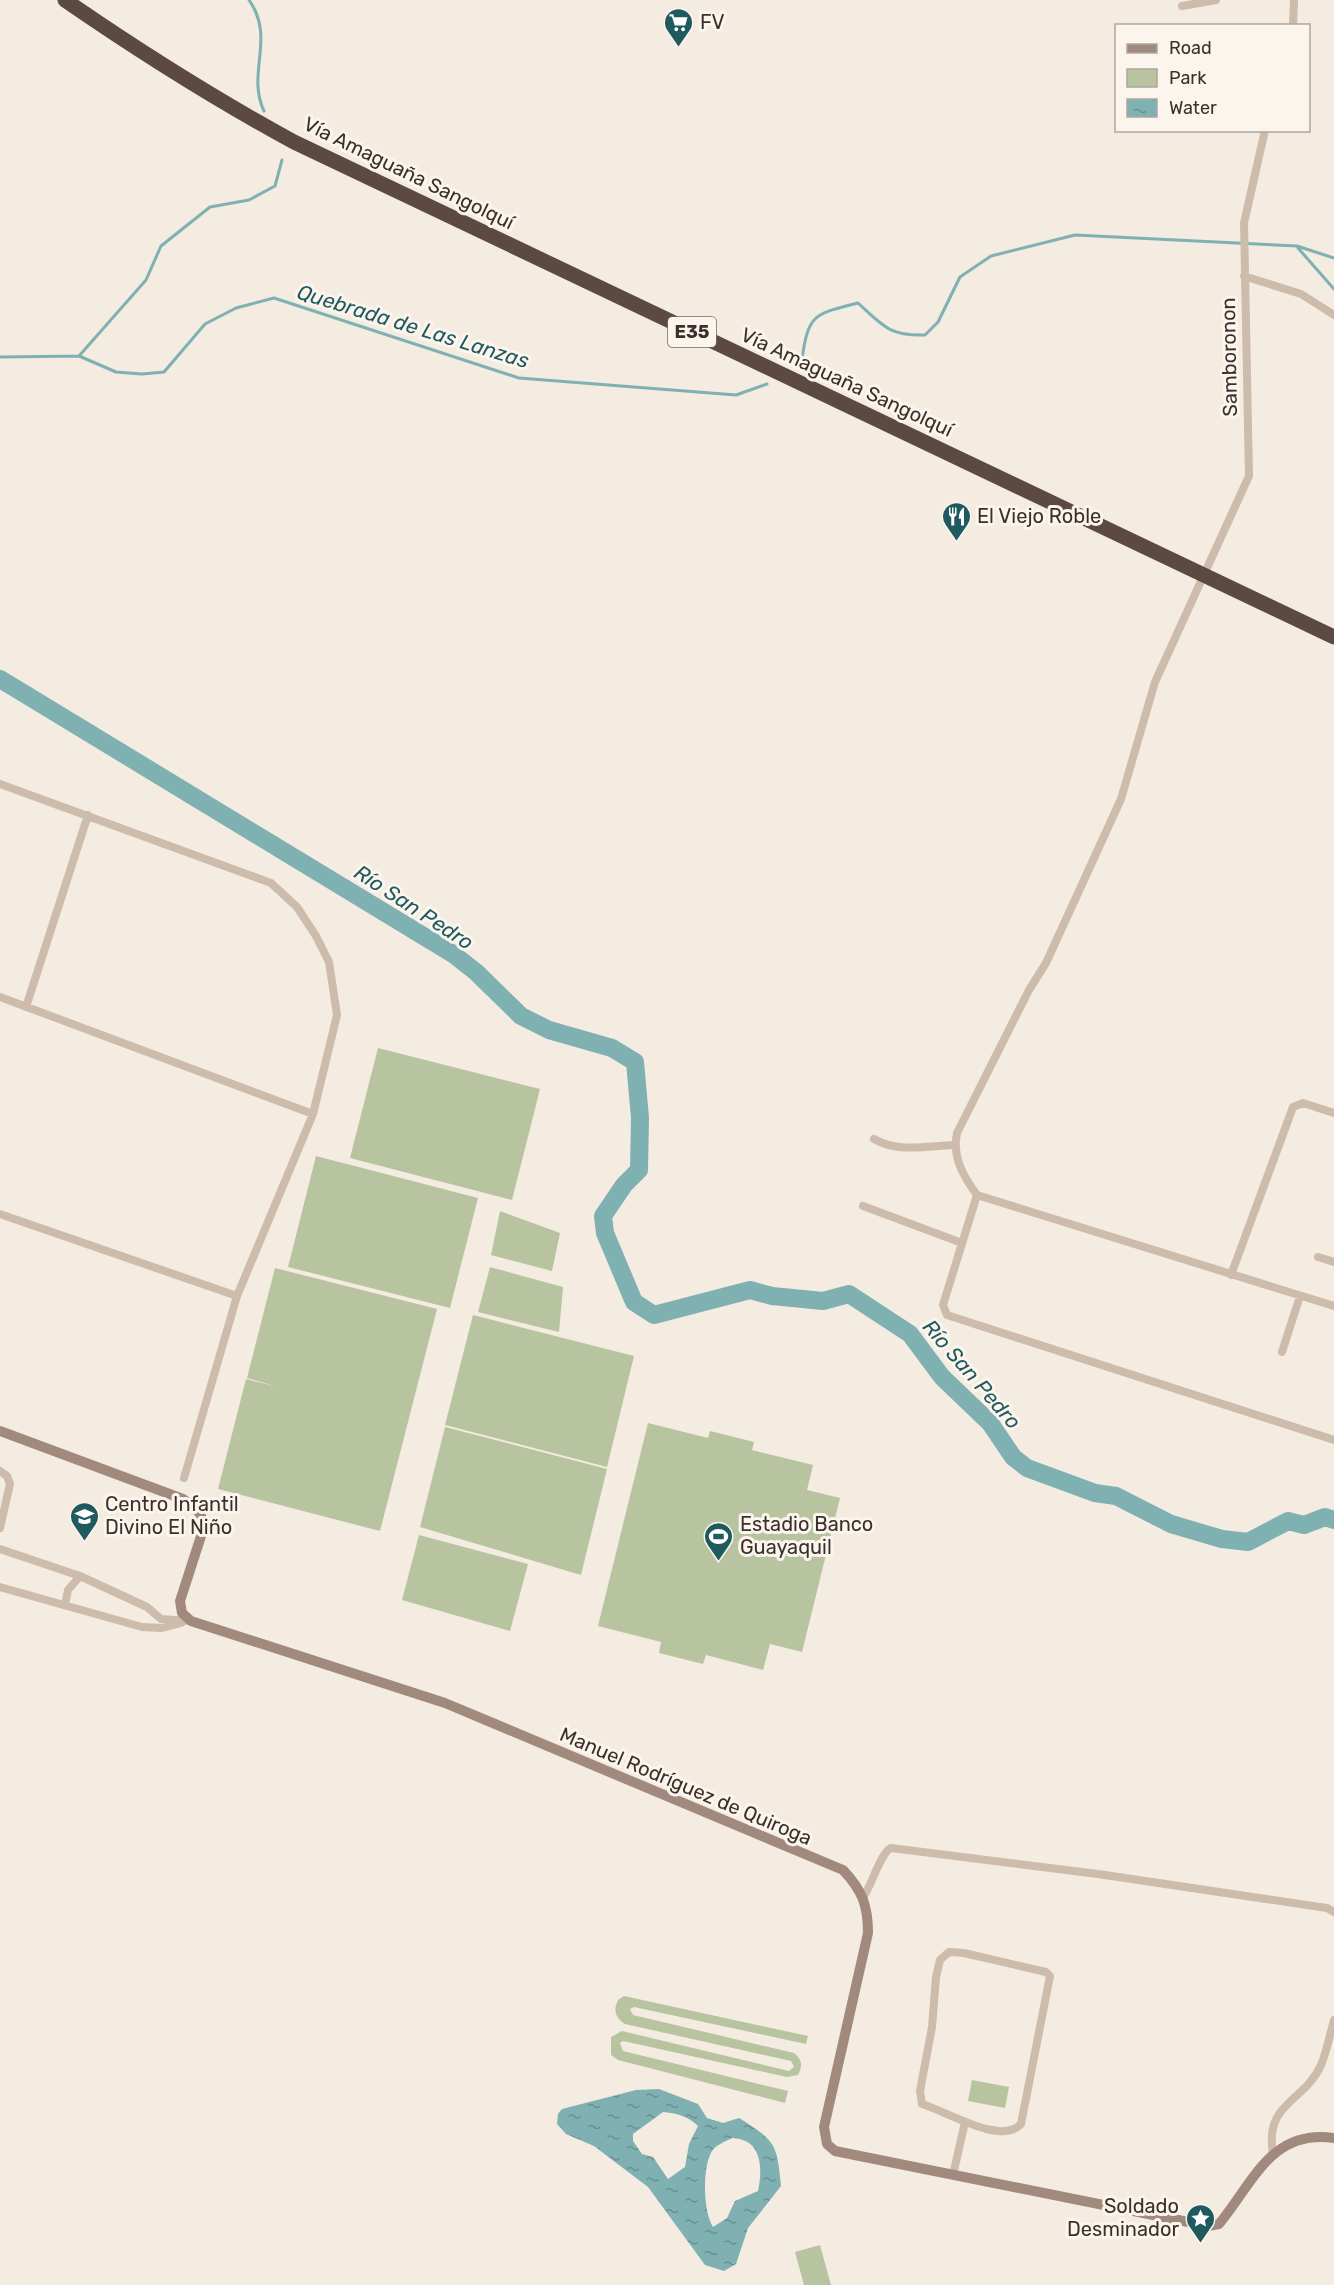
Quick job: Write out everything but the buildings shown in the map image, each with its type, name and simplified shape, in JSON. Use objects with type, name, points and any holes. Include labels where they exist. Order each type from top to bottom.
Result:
[{"type":"highway","name":"Vía Amaguaña Sangolquí","points":[[64,0],[137,49],[294,142],[632,305],[1334,637]]},
{"type":"street","points":[[1182,6],[1216,0]]},
{"type":"street","points":[[1293,24],[1294,0]]},
{"type":"street","name":"Samboronon","points":[[954,1145],[957,1133],[1049,956],[1121,800],[1155,682],[1202,574],[1249,476],[1244,223],[1265,132]]},
{"type":"street","points":[[1244,276],[1301,294],[1334,315]]},
{"type":"street","points":[[0,784],[88,814],[271,883],[297,907],[329,962],[337,1015],[313,1114],[237,1296],[184,1478]]},
{"type":"street","points":[[26,1007],[88,814]]},
{"type":"street","points":[[0,997],[313,1114]]},
{"type":"street","points":[[1231,1275],[1293,1107],[1303,1104],[1334,1113]]},
{"type":"street","points":[[874,1139],[885,1146],[902,1148],[954,1145],[966,1180],[977,1195],[1334,1306]]},
{"type":"street","points":[[977,1195],[942,1305],[947,1315],[1334,1440]]},
{"type":"street","points":[[863,1206],[962,1243]]},
{"type":"street","points":[[0,1214],[237,1296]]},
{"type":"street","points":[[1318,1257],[1334,1262]]},
{"type":"street","points":[[1282,1352],[1300,1296]]},
{"type":"street","points":[[0,1431],[183,1499],[198,1511],[204,1521],[203,1530],[180,1601],[182,1613],[192,1621]]},
{"type":"street","points":[[0,1471],[8,1476],[10,1484],[0,1528]]},
{"type":"street","points":[[0,1550],[80,1576],[147,1607],[161,1619],[192,1621]]},
{"type":"street","points":[[65,1605],[68,1590],[80,1576]]},
{"type":"street","points":[[0,1587],[142,1627],[162,1628],[192,1621]]},
{"type":"street","name":"Manuel Rodríguez de Quiroga","points":[[192,1621],[446,1703],[843,1870],[864,1896]]},
{"type":"street","points":[[1334,1912],[1327,1908],[1098,1874],[891,1848],[883,1854],[874,1882],[864,1896],[868,1912],[868,1932],[827,2110],[825,2138],[835,2151],[1208,2226],[1223,2220],[1281,2146],[1308,2136],[1334,2138]]},
{"type":"street","points":[[949,1952],[964,1953],[1046,1972],[1052,1980],[1021,2124],[1015,2130],[1004,2133],[965,2122],[922,2104],[920,2100],[936,1977],[940,1960],[949,1952]]},
{"type":"street","points":[[1273,2154],[1270,2136],[1278,2114],[1306,2086],[1321,2066],[1334,2020]]},
{"type":"street","points":[[953,2175],[965,2122]]},
{"type":"green space","points":[[378,1048],[540,1089],[512,1200],[350,1158]]},
{"type":"green space","points":[[316,1156],[478,1198],[450,1308],[288,1267]]},
{"type":"green space","points":[[500,1211],[560,1233],[552,1271],[491,1255]]},
{"type":"green space","points":[[490,1267],[563,1287],[559,1332],[478,1312]]},
{"type":"green space","points":[[275,1268],[437,1309],[380,1531],[218,1489],[246,1379],[278,1387],[247,1378]]},
{"type":"green space","points":[[473,1315],[634,1356],[607,1467],[445,1425]]},
{"type":"green space","name":"Estadio Banco Guayaquil","points":[[648,1423],[708,1438],[710,1431],[754,1442],[752,1450],[813,1465],[807,1490],[840,1498],[802,1652],[770,1644],[763,1670],[706,1655],[703,1664],[659,1653],[661,1642],[598,1626]]},
{"type":"green space","points":[[445,1427],[607,1469],[581,1575],[420,1527]]},
{"type":"green space","points":[[419,1535],[528,1564],[510,1631],[402,1600]]},
{"type":"green space","points":[[624,1996],[808,2036],[806,2044],[634,2007],[630,2009],[633,2015],[794,2053],[800,2060],[801,2069],[798,2075],[787,2077],[623,2041],[620,2043],[623,2051],[788,2091],[785,2103],[618,2060],[611,2055],[611,2037],[622,2031],[789,2071],[794,2067],[791,2061],[625,2024],[615,2011],[618,2000]]},
{"type":"green space","points":[[972,2080],[1009,2087],[1005,2108],[968,2101]]},
{"type":"green space","points":[[820,2245],[831,2285],[804,2285],[795,2252]]},
{"type":"water","points":[[659,2089],[698,2104],[707,2118],[723,2123],[739,2118],[761,2132],[776,2152],[781,2186],[748,2228],[736,2264],[724,2271],[705,2265],[648,2187],[594,2146],[566,2134],[557,2124],[558,2114],[562,2109],[636,2090]],"holes":[[[663,2112],[682,2116],[698,2126],[689,2144],[685,2167],[668,2179],[653,2157],[642,2154],[633,2141],[633,2134]],[[732,2138],[749,2143],[755,2149],[760,2164],[758,2191],[735,2201],[727,2218],[713,2227],[707,2211],[705,2189],[709,2158],[714,2149]]]},
{"type":"waterway","points":[[249,0],[257,14],[260,28],[258,83],[259,97],[264,111]]},
{"type":"waterway","points":[[79,356],[146,280],[161,246],[210,207],[249,200],[275,186],[282,160]]},
{"type":"waterway","name":"Quebrada de Las Lanzas","points":[[802,360],[811,324],[823,313],[858,303],[887,328],[903,334],[925,335],[938,322],[960,277],[991,256],[1075,235],[1297,246],[1334,258]]},
{"type":"waterway","points":[[1298,248],[1334,289]]},
{"type":"waterway","name":"Quebrada de Las Lanzas","points":[[0,357],[79,356],[116,372],[142,374],[164,372],[205,324],[236,308],[274,298],[519,378],[736,395],[767,384]]},
{"type":"waterway","name":"Río San Pedro","points":[[0,679],[453,954],[476,972],[521,1016],[549,1030],[612,1048],[635,1062],[640,1118],[639,1170],[624,1185],[603,1216],[605,1233],[634,1302],[654,1315],[750,1290],[772,1296],[823,1301],[849,1294],[910,1334],[942,1377],[990,1423],[1013,1457],[1027,1468],[1095,1493],[1116,1496],[1171,1524],[1222,1539],[1248,1542],[1288,1521],[1304,1525],[1325,1517],[1334,1520]]},
{"type":"place","name":"FV","points":[[679,48]]},
{"type":"place","name":"El Viejo Roble","points":[[956,542]]},
{"type":"place","name":"Centro Infantil Divino El Niño","points":[[84,1542]]},
{"type":"place","name":"Estadio Banco Guayaquil","points":[[719,1562]]},
{"type":"place","name":"Soldado Desminador","points":[[1200,2244]]}]
